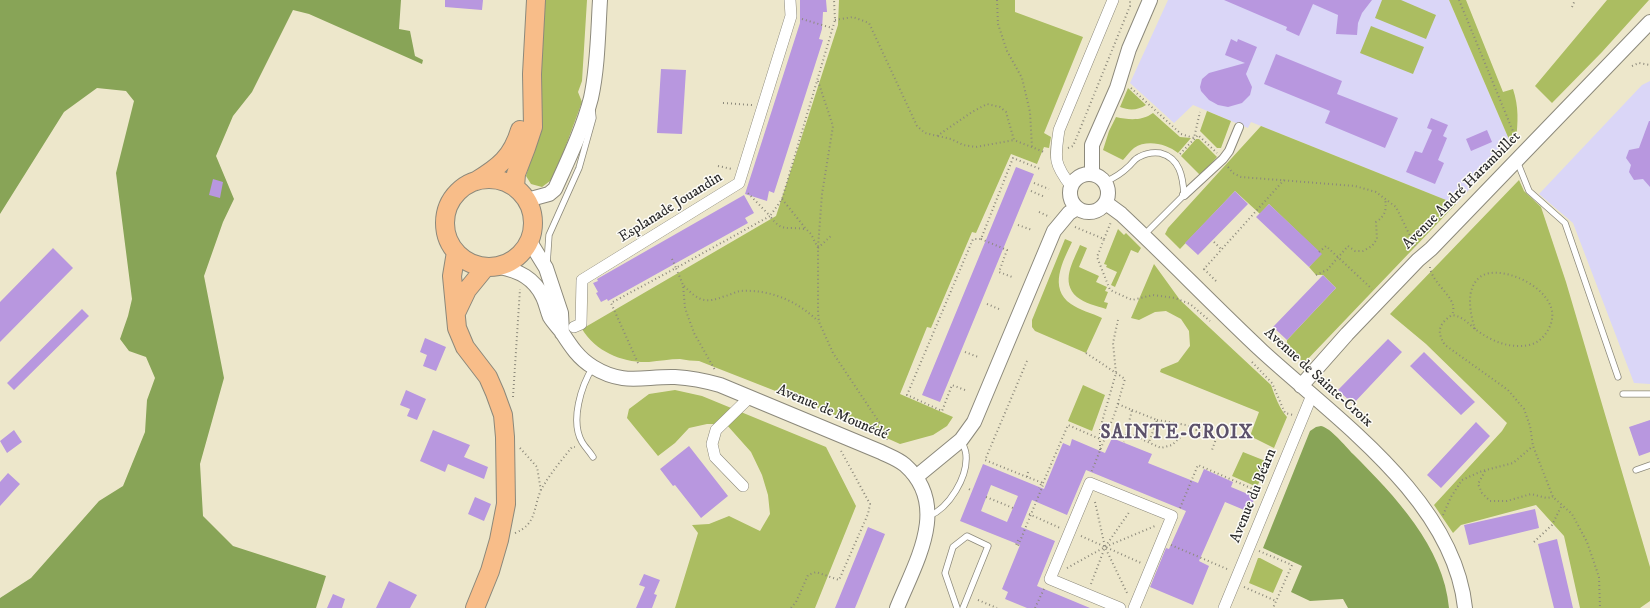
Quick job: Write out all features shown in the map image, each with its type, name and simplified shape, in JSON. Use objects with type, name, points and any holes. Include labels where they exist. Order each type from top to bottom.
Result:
[{"type":"main road","points":[[515,187],[516,174],[533,127],[532,74],[536,0]]},
{"type":"main road","points":[[475,182],[488,179],[502,181],[515,187],[527,200],[532,211],[534,223],[530,242],[521,255],[511,262],[492,267],[466,261],[456,252],[449,242],[446,232],[446,218],[449,206],[455,196],[464,187],[475,182],[493,170],[506,159],[516,144],[522,127],[532,74]]},
{"type":"main road","points":[[456,252],[452,276],[458,332],[464,347],[488,377],[496,393],[503,415],[505,437],[506,504],[499,540],[490,570],[475,608]]},
{"type":"main road","points":[[456,313],[467,290],[492,267]]},
{"type":"street","points":[[527,200],[549,194],[556,189],[586,113],[591,96],[595,72],[600,0]]},
{"type":"street","name":"Esplanade Jouandin","points":[[568,330],[581,324],[582,280],[739,183],[791,16],[790,0]]},
{"type":"street","points":[[1072,186],[1060,172],[1056,162],[1055,153],[1059,130],[1112,0]]},
{"type":"street","points":[[1092,174],[1092,146],[1117,88],[1129,49],[1150,0]]},
{"type":"street","name":"Avenue André Harambillet","points":[[1301,386],[1421,252],[1517,161],[1650,22]]},
{"type":"street","points":[[1184,195],[1223,159],[1229,151],[1239,127]]},
{"type":"street","points":[[1092,174],[1105,182],[1108,192],[1106,203],[1096,211],[1083,212],[1077,208],[1071,198],[1072,186],[1080,177],[1092,174]]},
{"type":"street","name":"Avenue de Sainte-Croix","points":[[1106,203],[1121,214],[1144,235],[1232,323],[1390,468],[1420,502],[1438,530],[1460,579],[1465,608]]},
{"type":"street","points":[[916,477],[961,440],[974,422],[1054,231],[1069,213],[1077,208]]},
{"type":"street","points":[[530,242],[546,268],[568,330]]},
{"type":"street","name":"Avenue de Mounédé","points":[[492,267],[514,270],[526,276],[542,296],[551,318],[568,330],[576,354],[593,367],[626,380],[675,377],[705,381],[720,385],[898,460],[916,477],[923,490],[929,516],[922,546],[897,608]]},
{"type":"street","name":"Avenue du Béarn","points":[[1224,608],[1312,395]]},
{"type":"street","points":[[743,486],[715,457],[712,444],[716,430],[750,397]]},
{"type":"street","points":[[1120,608],[1050,579],[1065,530],[1090,483],[1172,516],[1151,567],[1132,603]]},
{"type":"lane","points":[[542,296],[549,235],[579,168],[593,118],[591,96]]},
{"type":"lane","points":[[1105,182],[1117,177],[1139,157],[1149,152],[1165,155],[1178,166],[1183,178],[1184,195],[1144,235]]},
{"type":"lane","points":[[1517,161],[1529,191],[1565,223],[1618,376]]},
{"type":"lane","points":[[593,367],[582,388],[578,410],[578,426],[581,441],[593,457]]},
{"type":"lane","points":[[1623,394],[1650,394]]},
{"type":"lane","points":[[929,516],[938,512],[945,506],[958,485],[966,463],[966,454],[961,440]]},
{"type":"lane","points":[[1636,470],[1650,465]]},
{"type":"lane","points":[[957,608],[945,573],[953,547],[967,536],[988,546],[963,608]]},
{"type":"path","points":[[638,363],[611,304],[770,216],[782,199],[818,80],[835,20],[834,0]]},
{"type":"path","points":[[997,0],[998,24],[1007,51],[1022,78],[1030,112],[1032,147]]},
{"type":"path","points":[[1055,153],[1073,146],[1130,6],[1130,0]]},
{"type":"path","points":[[1459,0],[1518,142]]},
{"type":"path","points":[[1572,7],[1575,0]]},
{"type":"path","points":[[791,16],[832,28]]},
{"type":"path","points":[[835,20],[853,17],[869,23],[917,126],[925,133],[951,139],[963,145],[976,147],[1014,140],[1042,152]]},
{"type":"path","points":[[1632,66],[1644,63],[1650,65]]},
{"type":"path","points":[[818,80],[833,126],[822,194],[818,248],[819,322],[833,353],[887,434],[886,443]]},
{"type":"path","points":[[1127,84],[1181,134],[1194,138]]},
{"type":"path","points":[[723,103],[763,106]]},
{"type":"path","points":[[938,136],[972,112],[987,104],[1000,107],[1006,112],[1014,140]]},
{"type":"path","points":[[1194,138],[1200,112]]},
{"type":"path","points":[[1174,162],[1198,135],[1223,159],[1233,173],[1241,177],[1355,186],[1376,192],[1396,207],[1405,227],[1431,266],[1430,270],[1453,306],[1452,315],[1442,324],[1439,330],[1440,337],[1445,345],[1503,386],[1524,409],[1530,426],[1534,446],[1553,497],[1572,514],[1587,542],[1599,577],[1600,608]]},
{"type":"path","points":[[980,239],[1014,158],[1040,169]]},
{"type":"path","points":[[1216,281],[1204,269],[1284,180]]},
{"type":"path","points":[[739,183],[776,224],[783,228],[806,229]]},
{"type":"path","points":[[1034,183],[1049,189]]},
{"type":"path","points":[[1031,191],[1045,197]]},
{"type":"path","points":[[782,199],[811,234],[818,248]]},
{"type":"path","points":[[1316,275],[1327,270],[1348,246],[1355,251],[1363,251],[1372,246],[1377,239],[1376,222],[1383,217],[1387,209],[1385,199]]},
{"type":"path","points":[[1039,212],[1053,218]]},
{"type":"path","points":[[1018,224],[1032,230]]},
{"type":"path","points":[[1110,225],[1097,257],[1110,290],[1132,300],[1153,294],[1175,298],[1190,304],[1212,323]]},
{"type":"path","points":[[818,248],[832,235]]},
{"type":"path","points":[[1095,235],[1104,239]]},
{"type":"path","points":[[965,390],[952,385],[942,411],[907,395],[973,239],[980,239],[1008,250],[999,272],[1012,277]]},
{"type":"path","points":[[1214,242],[1222,250]]},
{"type":"path","points":[[1319,252],[1326,246],[1339,256],[1375,293]]},
{"type":"path","points":[[672,259],[683,285],[685,308],[694,333],[715,370]]},
{"type":"path","points":[[1452,315],[1464,320],[1474,329],[1499,343],[1529,345],[1538,342],[1545,336],[1551,324],[1552,307],[1539,289],[1516,277],[1493,272],[1481,276],[1475,283],[1472,291],[1470,312],[1474,329]]},
{"type":"path","points":[[513,397],[520,285],[526,276]]},
{"type":"path","points":[[683,285],[696,298],[713,300],[738,291],[763,292],[789,300],[807,310],[819,322]]},
{"type":"path","points":[[987,304],[999,309]]},
{"type":"path","points":[[1100,451],[1100,429],[1116,373],[1113,343],[1118,320]]},
{"type":"path","points":[[965,352],[978,357]]},
{"type":"path","points":[[1086,353],[1125,379],[1118,404],[1090,475],[1090,483],[1105,547],[1132,603]]},
{"type":"path","points":[[1249,359],[1272,383],[1285,413],[1292,415]]},
{"type":"path","points":[[1027,361],[986,460],[1043,483]]},
{"type":"path","points":[[1118,404],[1157,420],[1186,425],[1216,439],[1212,450]]},
{"type":"path","points":[[1124,442],[1132,410]]},
{"type":"path","points":[[1149,442],[1157,420]]},
{"type":"path","points":[[1018,540],[1016,545],[1018,546],[1029,514],[1043,485],[1041,484],[1039,488],[1041,488],[1043,483],[1068,425],[1100,439]]},
{"type":"path","points":[[1126,432],[1161,448],[1172,445],[1188,430],[1197,430]]},
{"type":"path","points":[[505,437],[508,436],[537,467],[541,491]]},
{"type":"path","points":[[791,608],[796,602],[808,575],[816,572],[839,580],[868,514],[870,504],[838,446]]},
{"type":"path","points":[[1438,530],[1451,497],[1462,480],[1485,470],[1514,463],[1534,446]]},
{"type":"path","points":[[499,540],[520,531],[530,522],[541,491],[552,472],[572,447],[575,447]]},
{"type":"path","points":[[1064,570],[1105,547],[1168,520],[1172,516],[1178,514],[1198,465],[1260,492]]},
{"type":"path","points":[[1485,470],[1478,484],[1482,493],[1490,501],[1507,501],[1531,494],[1547,498],[1553,497]]},
{"type":"path","points":[[1027,477],[1028,472]]},
{"type":"path","points":[[986,497],[1013,508]]},
{"type":"path","points":[[1088,595],[1105,547],[1135,502]]},
{"type":"path","points":[[1534,542],[1552,525],[1562,505]]},
{"type":"path","points":[[1029,514],[1151,567]]},
{"type":"path","points":[[1162,541],[1227,569]]},
{"type":"path","points":[[1258,550],[1292,565],[1273,608]]},
{"type":"path","points":[[1243,587],[1276,601]]},
{"type":"path","points":[[978,600],[997,608]]},
{"type":"shaded area","points":[[1168,0],[1449,0],[1511,144],[1456,204],[1251,122],[1248,128],[1193,105],[1174,123],[1130,83]]},
{"type":"shaded area","points":[[1650,81],[1650,384],[1634,383],[1573,223],[1539,194],[1642,85]]},
{"type":"green space","points":[[0,0],[401,0],[399,29],[410,31],[415,56],[423,60],[422,64],[309,14],[293,10],[252,92],[233,116],[216,156],[234,199],[223,222],[204,276],[224,378],[200,464],[203,516],[233,546],[326,576],[316,608],[0,608],[0,598],[31,578],[99,501],[123,486],[145,432],[147,400],[155,378],[146,357],[129,351],[120,339],[132,299],[116,173],[134,101],[126,91],[97,88],[64,112],[0,214]]},
{"type":"green space","points":[[543,0],[587,0],[582,81],[578,92],[582,102],[554,178],[542,187],[531,184],[526,176],[531,159]]},
{"type":"green space","points":[[839,0],[1015,0],[1015,12],[1083,37],[1044,133],[1051,137],[1049,148],[1044,147],[1037,164],[1011,154],[976,233],[972,232],[931,328],[927,327],[900,394],[953,417],[947,426],[933,435],[900,444],[824,410],[699,361],[680,359],[639,362],[620,358],[602,350],[582,329],[776,216],[838,25]]},
{"type":"green space","points":[[1382,0],[1401,0],[1436,15],[1426,39],[1375,18]]},
{"type":"green space","points":[[1449,0],[1466,0],[1503,92],[1513,89],[1518,121],[1516,141],[1511,144]]},
{"type":"green space","points":[[1607,0],[1649,0],[1602,52],[1552,103],[1535,86]]},
{"type":"green space","points":[[1371,26],[1424,47],[1413,74],[1360,53]]},
{"type":"green space","points":[[1128,88],[1146,105],[1134,109],[1120,107]]},
{"type":"green space","points":[[1207,111],[1231,121],[1221,148],[1217,148],[1200,131]]},
{"type":"green space","points":[[1153,113],[1180,137],[1191,138],[1178,153],[1163,145],[1151,143],[1139,145],[1134,148],[1123,160],[1103,150],[1109,131],[1116,117],[1140,119]]},
{"type":"green space","points":[[1261,126],[1456,204],[1304,363],[1287,346],[1287,340],[1336,288],[1323,275],[1316,275],[1309,267],[1321,254],[1269,204],[1260,214],[1235,191],[1180,249],[1165,234],[1168,228]]},
{"type":"green space","points":[[1196,139],[1199,139],[1217,157],[1201,175],[1181,156]]},
{"type":"green space","points":[[1519,180],[1524,191],[1541,207],[1566,282],[1650,567],[1650,601],[1640,608],[1580,608],[1564,536],[1536,505],[1461,525],[1453,533],[1434,505],[1502,431],[1507,423],[1426,344],[1390,314]]},
{"type":"green space","points":[[1118,229],[1124,235],[1126,233],[1141,248],[1138,253],[1131,250],[1115,287],[1111,285],[1117,272],[1106,267],[1107,265],[1104,264]]},
{"type":"green space","points":[[1065,239],[1072,242],[1065,257],[1060,274],[1060,290],[1064,298],[1071,304],[1102,318],[1086,353],[1035,331],[1032,327],[1032,320]]},
{"type":"green space","points":[[1080,245],[1087,248],[1079,267],[1099,276],[1096,282],[1107,287],[1105,291],[1108,292],[1104,302],[1108,303],[1106,309],[1083,301],[1077,297],[1069,285],[1071,265]]},
{"type":"green space","points":[[1154,264],[1180,300],[1271,385],[1279,406],[1287,417],[1274,448],[1250,436],[1259,412],[1160,372],[1161,369],[1178,362],[1190,346],[1189,331],[1181,319],[1166,311],[1155,312],[1139,320],[1131,318]]},
{"type":"green space","points":[[1083,385],[1105,395],[1092,431],[1068,421]]},
{"type":"green space","points":[[675,390],[702,396],[826,447],[856,506],[815,608],[675,608],[698,533],[692,525],[709,524],[729,516],[760,531],[770,514],[768,495],[762,475],[751,452],[726,424],[707,424],[689,428],[675,443],[658,456],[627,418],[629,409],[649,394]]},
{"type":"green space","points":[[1321,426],[1329,430],[1369,470],[1400,505],[1414,524],[1427,543],[1438,564],[1445,586],[1449,608],[1348,608],[1343,599],[1310,601],[1291,592],[1302,566],[1263,548],[1310,431]]},
{"type":"green space","points":[[1243,452],[1268,462],[1257,487],[1232,476]]},
{"type":"green space","points":[[1258,558],[1283,570],[1273,593],[1249,583]]},
{"type":"building","points":[[445,0],[483,0],[482,10],[445,7]]},
{"type":"building","points":[[800,0],[826,0],[827,12],[823,12],[822,29],[819,39],[823,40],[774,193],[769,191],[767,201],[745,194],[800,23]]},
{"type":"building","points":[[1224,0],[1372,0],[1362,13],[1358,23],[1357,35],[1336,34],[1338,15],[1313,4],[1299,36],[1286,30],[1287,27]]},
{"type":"building","points":[[1231,39],[1237,42],[1238,39],[1257,47],[1246,74],[1252,87],[1250,95],[1242,103],[1228,107],[1218,105],[1209,100],[1201,91],[1200,87],[1202,79],[1209,73],[1245,63],[1225,55]]},
{"type":"building","points":[[1276,54],[1342,81],[1337,94],[1398,118],[1385,148],[1325,123],[1330,111],[1264,84]]},
{"type":"building","points":[[661,69],[686,70],[682,134],[657,133]]},
{"type":"building","points":[[1431,118],[1448,125],[1443,136],[1447,138],[1438,160],[1444,163],[1435,184],[1406,172],[1415,151],[1422,153],[1432,130],[1427,128]]},
{"type":"building","points":[[1649,121],[1650,187],[1643,179],[1634,180],[1629,172],[1631,165],[1626,158],[1629,150],[1639,148]]},
{"type":"building","points":[[1487,130],[1492,142],[1471,151],[1466,139]]},
{"type":"building","points":[[1016,167],[1034,174],[940,402],[922,395]]},
{"type":"building","points":[[213,179],[223,182],[220,198],[209,195]]},
{"type":"building","points":[[1235,191],[1248,204],[1198,255],[1185,243]]},
{"type":"building","points":[[744,195],[754,213],[745,218],[748,223],[608,301],[607,299],[601,302],[593,283],[598,281],[597,279]]},
{"type":"building","points":[[1269,204],[1322,254],[1309,267],[1256,217]]},
{"type":"building","points":[[53,248],[73,268],[0,342],[0,302]]},
{"type":"building","points":[[1323,275],[1336,288],[1287,340],[1273,327]]},
{"type":"building","points":[[82,309],[89,316],[14,390],[7,383]]},
{"type":"building","points":[[425,338],[446,347],[436,371],[423,366],[427,355],[420,352]]},
{"type":"building","points":[[1388,339],[1402,352],[1353,404],[1338,390]]},
{"type":"building","points":[[1424,352],[1475,402],[1461,415],[1410,366]]},
{"type":"building","points":[[406,390],[426,399],[417,420],[407,416],[410,409],[400,405]]},
{"type":"building","points":[[1650,420],[1650,452],[1639,456],[1629,427]]},
{"type":"building","points":[[1476,422],[1490,436],[1441,488],[1427,475]]},
{"type":"building","points":[[14,430],[22,442],[7,453],[0,441]]},
{"type":"building","points":[[433,430],[470,445],[464,457],[488,467],[484,479],[448,464],[445,472],[420,461]]},
{"type":"building","points":[[1112,438],[1152,454],[1148,463],[1198,483],[1204,469],[1233,482],[1231,487],[1255,497],[1249,512],[1225,502],[1199,561],[1209,566],[1193,605],[1150,587],[1166,548],[1169,549],[1186,511],[1086,470],[1067,515],[1032,500],[1021,527],[1055,541],[1037,586],[1090,608],[1027,608],[1005,599],[1008,592],[1002,589],[1020,545],[960,521],[983,464],[1044,489],[1063,443],[1070,446],[1072,439],[1105,453]],"holes":[[[991,485],[1018,496],[1007,522],[981,511]]]},
{"type":"building","points":[[689,446],[728,496],[701,518],[675,485],[673,486],[660,469]]},
{"type":"building","points":[[8,473],[20,484],[0,506],[0,482]]},
{"type":"building","points":[[475,497],[491,504],[484,521],[468,514]]},
{"type":"building","points":[[1535,509],[1539,528],[1469,545],[1464,525]]},
{"type":"building","points":[[868,527],[885,534],[855,608],[835,608]]},
{"type":"building","points":[[1557,539],[1573,608],[1554,608],[1538,544]]},
{"type":"building","points":[[644,574],[660,580],[654,594],[657,595],[652,608],[636,608],[645,587],[639,585]]},
{"type":"building","points":[[389,581],[417,595],[410,608],[376,608]]},
{"type":"building","points":[[333,594],[345,599],[342,608],[327,608]]},
{"type":"district","name":"SAINTE-CROIX","points":[[1177,434]]}]
